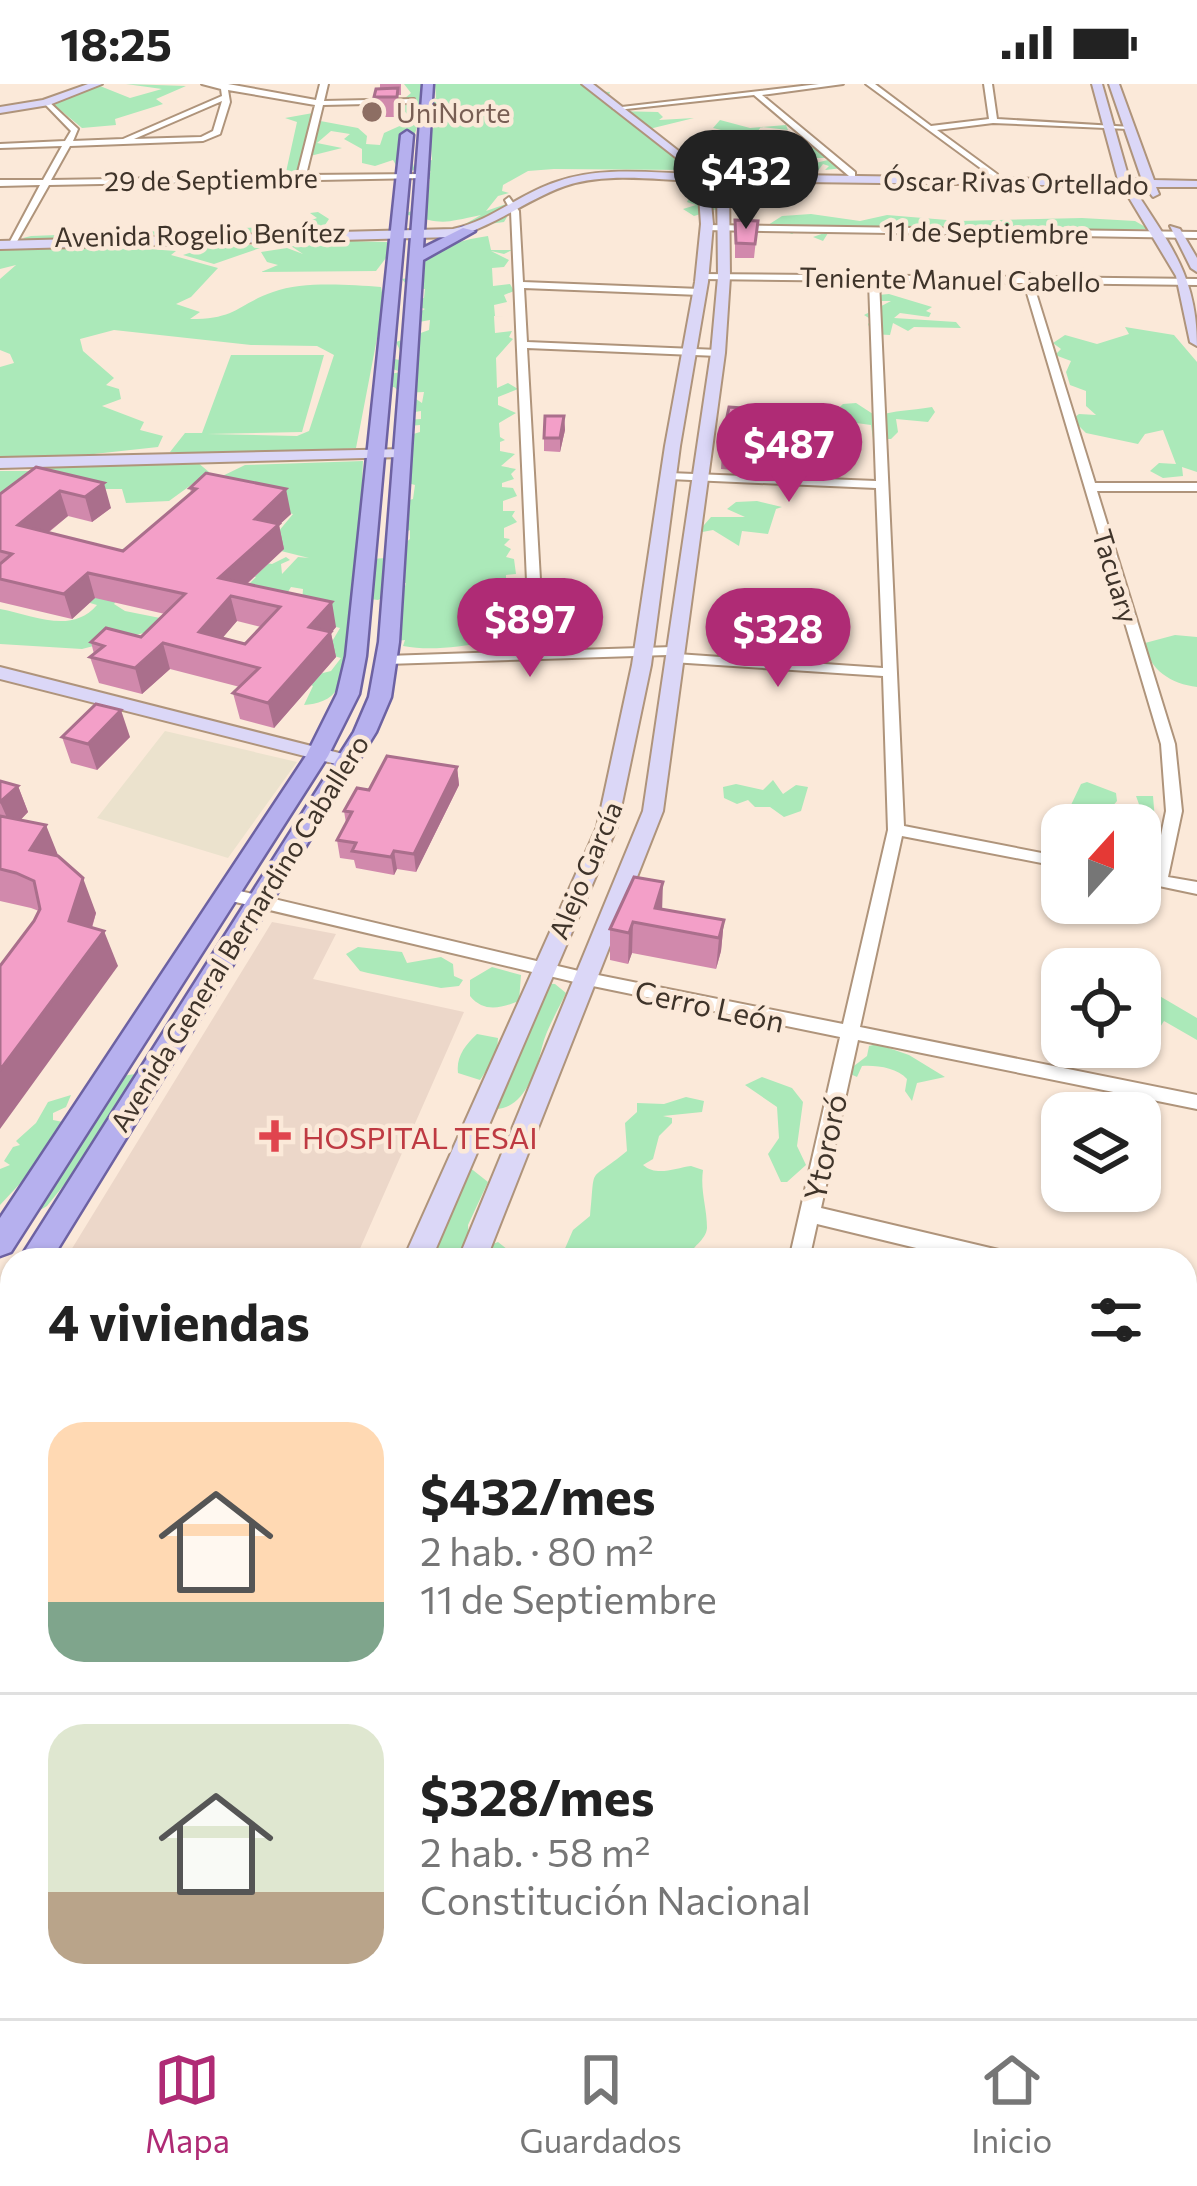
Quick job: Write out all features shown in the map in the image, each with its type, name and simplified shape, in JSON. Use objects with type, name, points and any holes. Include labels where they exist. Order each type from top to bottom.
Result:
[{"type":"main road","name":"Avenida General Bernardino Caballero","points":[[0,1243],[317,755],[347,694],[356,656],[412,84]]},
{"type":"main road","name":"Avenida General Bernardino Caballero","points":[[401,233],[421,210],[428,84]]},
{"type":"main road","points":[[421,210],[465,228]]},
{"type":"main road","points":[[417,257],[465,228]]},
{"type":"main road","name":"Avenida General Bernardino Caballero","points":[[42,1248],[348,761],[380,697],[387,660],[417,257],[401,233]]},
{"type":"main road","points":[[198,938],[212,936],[232,946]]},
{"type":"main road","points":[[126,1048],[148,1043],[163,1056]]},
{"type":"street","points":[[0,110],[46,103],[97,84]]},
{"type":"street","points":[[206,84],[320,103],[410,101]]},
{"type":"street","points":[[301,177],[324,84]]},
{"type":"street","points":[[587,84],[624,107],[711,178]]},
{"type":"street","points":[[603,84],[680,168]]},
{"type":"street","points":[[704,84],[718,96]]},
{"type":"street","points":[[624,107],[839,84]]},
{"type":"street","points":[[870,84],[994,176]]},
{"type":"street","points":[[988,84],[993,122]]},
{"type":"street","points":[[1097,84],[1126,180],[1165,230]]},
{"type":"street","points":[[1114,84],[1165,230],[1191,277],[1197,342]]},
{"type":"street","points":[[116,144],[225,89]]},
{"type":"street","points":[[0,146],[116,144],[212,135],[217,132],[225,89]]},
{"type":"street","points":[[754,92],[852,174]]},
{"type":"street","points":[[6,242],[75,131],[46,103]]},
{"type":"street","points":[[931,128],[993,122],[1128,128]]},
{"type":"street","points":[[659,172],[680,168],[711,178]]},
{"type":"street","name":"Óscar Rivas Ortellado","points":[[401,233],[465,228],[500,215],[546,186],[577,177],[680,168]]},
{"type":"street","name":"Óscar Rivas Ortellado","points":[[465,228],[513,208],[539,182],[572,173],[1126,180]]},
{"type":"street","name":"Óscar Rivas Ortellado","points":[[711,178],[852,174],[1197,181]]},
{"type":"street","name":"29 de Septiembre","points":[[0,183],[422,176]]},
{"type":"street","name":"Alejo García","points":[[477,1248],[653,811],[718,353],[711,277],[715,224],[711,178]]},
{"type":"street","points":[[513,208],[537,655]]},
{"type":"street","name":"11 de Septiembre","points":[[715,224],[1197,231]]},
{"type":"street","name":"Avenida Rogelio Benítez","points":[[6,242],[401,233]]},
{"type":"street","points":[[518,285],[711,277]]},
{"type":"street","name":"Alejo García","points":[[422,1248],[608,827],[622,778],[644,651],[689,351],[711,277]]},
{"type":"street","name":"Teniente Manuel Cabello","points":[[711,277],[1027,277]]},
{"type":"street","name":"Teniente Manuel Cabello","points":[[711,277],[1191,277]]},
{"type":"street","name":"Tacuary","points":[[1027,277],[1168,744],[1174,811],[1161,872]]},
{"type":"street","points":[[874,278],[896,830],[1041,858]]},
{"type":"street","points":[[520,345],[718,353]]},
{"type":"street","points":[[0,463],[401,452]]},
{"type":"street","points":[[669,476],[879,485]]},
{"type":"street","points":[[1089,487],[1197,487]]},
{"type":"street","points":[[387,660],[644,651],[888,672]]},
{"type":"street","points":[[0,673],[348,761]]},
{"type":"street","name":"Ytororó","points":[[802,1248],[896,830]]},
{"type":"street","points":[[1161,881],[1197,887]]},
{"type":"street","name":"Cerro León","points":[[226,894],[848,1035],[1197,1102]]},
{"type":"street","points":[[809,1214],[952,1248]]},
{"type":"shaded area","points":[[165,731],[297,762],[228,858],[97,818]]},
{"type":"shaded area","name":"HOSPITAL TESAI","points":[[272,922],[336,934],[313,979],[464,1012],[360,1248],[72,1248]]},
{"type":"green space","points":[[126,84],[186,86],[156,99],[163,104],[115,119],[116,125],[82,128],[53,104],[100,86],[130,98],[162,89]]},
{"type":"green space","points":[[404,84],[423,84],[417,114],[422,120],[413,143],[415,170],[400,172],[393,160],[375,166],[362,163],[362,149],[344,139],[350,134],[331,131],[317,143],[342,148],[306,157],[300,172],[286,172],[297,122],[285,118],[313,113],[315,120],[358,128],[367,136],[366,144],[380,145],[384,133],[404,124],[408,115],[398,104],[411,93]]},
{"type":"green space","points":[[435,84],[594,84],[596,91],[610,92],[608,98],[615,99],[609,106],[615,111],[658,112],[663,117],[659,120],[694,118],[641,131],[689,170],[528,171],[503,185],[502,191],[509,193],[498,196],[486,211],[509,203],[491,215],[507,217],[504,222],[443,230],[458,228],[481,215],[444,222],[404,214],[427,205],[430,179],[416,178],[431,172],[419,163],[432,160],[430,133],[434,127],[419,114],[427,100],[436,98]]},
{"type":"green space","points":[[720,120],[761,127],[757,132],[764,139],[805,137],[804,144],[785,147],[792,151],[815,147],[828,154],[827,158],[798,158],[799,167],[832,159],[843,168],[825,170],[829,166],[823,164],[817,172],[747,172],[829,177],[784,183],[806,192],[792,197],[770,194],[772,188],[759,180],[718,181],[715,198],[720,208],[694,216],[683,209],[696,205],[687,202],[690,196],[679,188],[681,184],[697,185],[694,180],[711,171],[776,165],[777,157],[752,144],[724,144],[745,136],[713,128]]},
{"type":"green space","points":[[310,213],[329,219],[325,225],[329,230],[375,233],[352,241],[387,242],[389,254],[376,271],[261,272],[278,265],[267,262],[261,252],[287,248],[303,254],[291,246],[310,240],[231,242],[263,247],[214,264],[183,255],[220,243],[94,245],[176,251],[171,255],[218,268],[191,297],[176,304],[200,312],[190,319],[227,314],[298,286],[381,287],[384,302],[356,448],[282,454],[170,452],[185,433],[202,433],[231,355],[324,355],[302,432],[207,434],[297,436],[309,431],[334,355],[317,346],[251,345],[114,330],[80,339],[83,351],[114,378],[106,385],[119,389],[121,399],[102,406],[144,422],[140,430],[163,436],[158,447],[57,458],[0,458],[0,367],[14,363],[10,354],[0,350],[0,279],[16,265],[0,269],[0,247],[30,242],[23,238],[31,236],[297,226],[317,218]]},
{"type":"green space","points":[[811,214],[860,221],[887,215],[959,221],[1082,218],[1135,221],[1149,229],[973,232],[975,237],[830,230],[823,241],[813,237],[827,232],[803,227],[792,234],[768,225],[782,216]]},
{"type":"green space","points":[[488,236],[491,250],[512,250],[504,254],[491,251],[509,260],[504,267],[492,268],[493,286],[510,284],[514,291],[504,295],[507,302],[494,305],[495,316],[509,317],[494,316],[495,333],[512,331],[509,337],[513,339],[496,358],[497,388],[508,383],[518,389],[498,397],[498,405],[516,413],[499,423],[500,437],[505,440],[500,442],[500,451],[515,454],[501,466],[516,469],[511,474],[514,479],[502,483],[517,496],[503,501],[503,511],[515,511],[512,516],[517,522],[504,528],[504,538],[510,539],[504,545],[511,549],[506,557],[514,559],[516,574],[506,575],[506,586],[518,588],[507,602],[509,636],[488,636],[487,642],[455,647],[403,646],[405,640],[389,642],[406,583],[393,585],[393,592],[378,600],[362,598],[370,559],[387,558],[410,539],[410,530],[403,533],[389,506],[413,499],[415,485],[404,482],[393,454],[410,435],[420,432],[420,425],[409,426],[407,420],[421,419],[421,411],[409,413],[413,397],[422,403],[424,392],[374,388],[375,381],[402,372],[382,366],[389,358],[405,361],[396,342],[429,330],[430,320],[419,322],[418,313],[425,309],[408,303],[424,298],[425,289],[409,288],[402,279],[413,277],[409,272],[445,248]]},
{"type":"green space","points":[[889,294],[932,307],[926,311],[929,317],[900,313],[894,318],[956,322],[961,328],[914,327],[908,331],[893,323],[890,335],[872,334],[868,324],[872,320],[864,315],[891,301],[872,301]]},
{"type":"green space","points":[[1125,327],[1174,335],[1197,362],[1197,472],[1182,467],[1183,476],[1163,478],[1150,471],[1159,463],[1176,464],[1163,430],[1145,434],[1138,444],[1086,433],[1072,419],[1079,414],[1096,415],[1086,406],[1086,391],[1070,385],[1066,372],[1071,361],[1055,355],[1061,349],[1053,343],[1065,335],[1097,344],[1129,334]]},
{"type":"green space","points":[[856,403],[876,416],[932,407],[935,412],[928,422],[896,419],[898,432],[891,439],[873,439],[871,425],[827,419],[843,404]]},
{"type":"green space","points":[[191,457],[209,472],[169,501],[126,503],[122,489],[97,489],[0,517],[0,471],[32,471],[60,462]]},
{"type":"green space","points":[[363,461],[351,644],[337,689],[323,701],[304,705],[313,686],[299,679],[331,671],[341,658],[301,647],[330,645],[340,628],[284,613],[302,603],[303,589],[291,587],[285,597],[242,591],[256,577],[157,552],[113,554],[127,548],[167,545],[272,564],[286,557],[290,560],[281,564],[282,574],[298,557],[309,558],[181,526],[278,532],[293,514],[214,496],[204,485],[245,465]]},
{"type":"green space","points":[[736,502],[782,507],[776,509],[768,534],[742,531],[739,546],[713,530],[697,533],[711,517],[745,517],[727,509]]},
{"type":"green space","points":[[123,592],[114,604],[125,611],[170,620],[159,629],[82,649],[0,644],[0,609],[64,621],[87,614],[97,605],[59,594]]},
{"type":"green space","points":[[1175,635],[1197,637],[1197,687],[1163,674],[1147,653],[1145,643]]},
{"type":"green space","points":[[773,780],[783,794],[796,785],[808,787],[801,811],[784,817],[748,800],[737,804],[724,798],[723,787],[736,784],[763,790]]},
{"type":"green space","points":[[1081,784],[1116,793],[1117,801],[1071,804]]},
{"type":"green space","points":[[1136,796],[1153,796],[1154,804],[1139,804]]},
{"type":"green space","points":[[358,947],[402,952],[407,963],[441,957],[453,964],[454,976],[463,980],[459,986],[441,988],[360,971],[346,954]]},
{"type":"green space","points":[[492,967],[521,975],[519,1001],[487,1007],[470,996],[470,980]]},
{"type":"green space","points":[[537,983],[555,984],[566,993],[530,1082],[507,1107],[483,1107],[494,1059],[480,1080],[458,1073],[460,1057],[477,1034],[498,1038],[497,1052]]},
{"type":"green space","points":[[1161,997],[1197,1018],[1197,1040],[1164,1021],[1161,1026]]},
{"type":"green space","points":[[877,1044],[909,1055],[945,1077],[917,1083],[912,1101],[905,1091],[907,1079],[898,1072],[862,1066],[857,1077],[846,1072],[867,1056],[869,1046]]},
{"type":"green space","points":[[136,1074],[146,1083],[47,1206],[30,1216],[28,1175],[0,1205],[0,1169],[10,1165],[4,1161],[20,1145],[16,1141],[36,1123],[48,1102],[71,1095],[66,1107],[53,1113],[53,1120],[63,1122],[94,1089]]},
{"type":"green space","points":[[762,1077],[792,1088],[803,1102],[797,1146],[806,1165],[787,1182],[781,1182],[768,1154],[779,1138],[777,1107],[745,1085]]},
{"type":"green space","points":[[686,1097],[704,1101],[702,1112],[663,1116],[672,1118],[672,1123],[659,1136],[653,1159],[643,1165],[660,1171],[691,1166],[703,1170],[704,1237],[695,1248],[565,1248],[573,1230],[590,1216],[595,1176],[627,1151],[625,1123],[637,1112],[637,1103],[664,1104]]},
{"type":"green space","points":[[469,1167],[488,1182],[468,1225],[469,1245],[425,1248]]},
{"type":"building","points":[[398,88],[397,97],[374,97],[376,89]]},
{"type":"building","points":[[735,220],[758,221],[755,244],[736,243]]},
{"type":"building","points":[[729,407],[783,411],[779,440],[723,436]]},
{"type":"building","points":[[545,416],[564,416],[560,438],[544,438]]},
{"type":"building","points":[[36,467],[104,483],[85,497],[60,491],[18,525],[123,551],[196,489],[190,488],[206,473],[286,489],[255,519],[279,524],[219,578],[332,602],[309,627],[331,632],[268,703],[233,693],[259,668],[163,643],[135,668],[90,657],[104,646],[91,642],[106,628],[141,637],[185,594],[88,573],[64,594],[0,579],[0,564],[12,554],[0,551],[0,494]],"holes":[[[231,596],[280,607],[245,644],[199,632]]]},
{"type":"building","points":[[96,704],[121,710],[88,744],[62,737]]},
{"type":"building","points":[[387,756],[457,767],[414,854],[394,851],[391,857],[352,851],[356,843],[337,840],[352,812],[344,811],[357,788],[369,790]]},
{"type":"building","points":[[0,781],[18,786],[0,802]]},
{"type":"building","points":[[0,816],[46,825],[30,850],[58,856],[83,878],[69,921],[104,931],[0,1070],[0,966],[40,909],[34,881],[0,869]]},
{"type":"building","points":[[634,877],[663,882],[655,908],[724,920],[719,938],[633,922],[629,933],[610,929]]},
{"type":"place","name":"UniNorte","points":[[372,112]]},
{"type":"place","name":"HOSPITAL TESAI","points":[[275,1136]]}]
